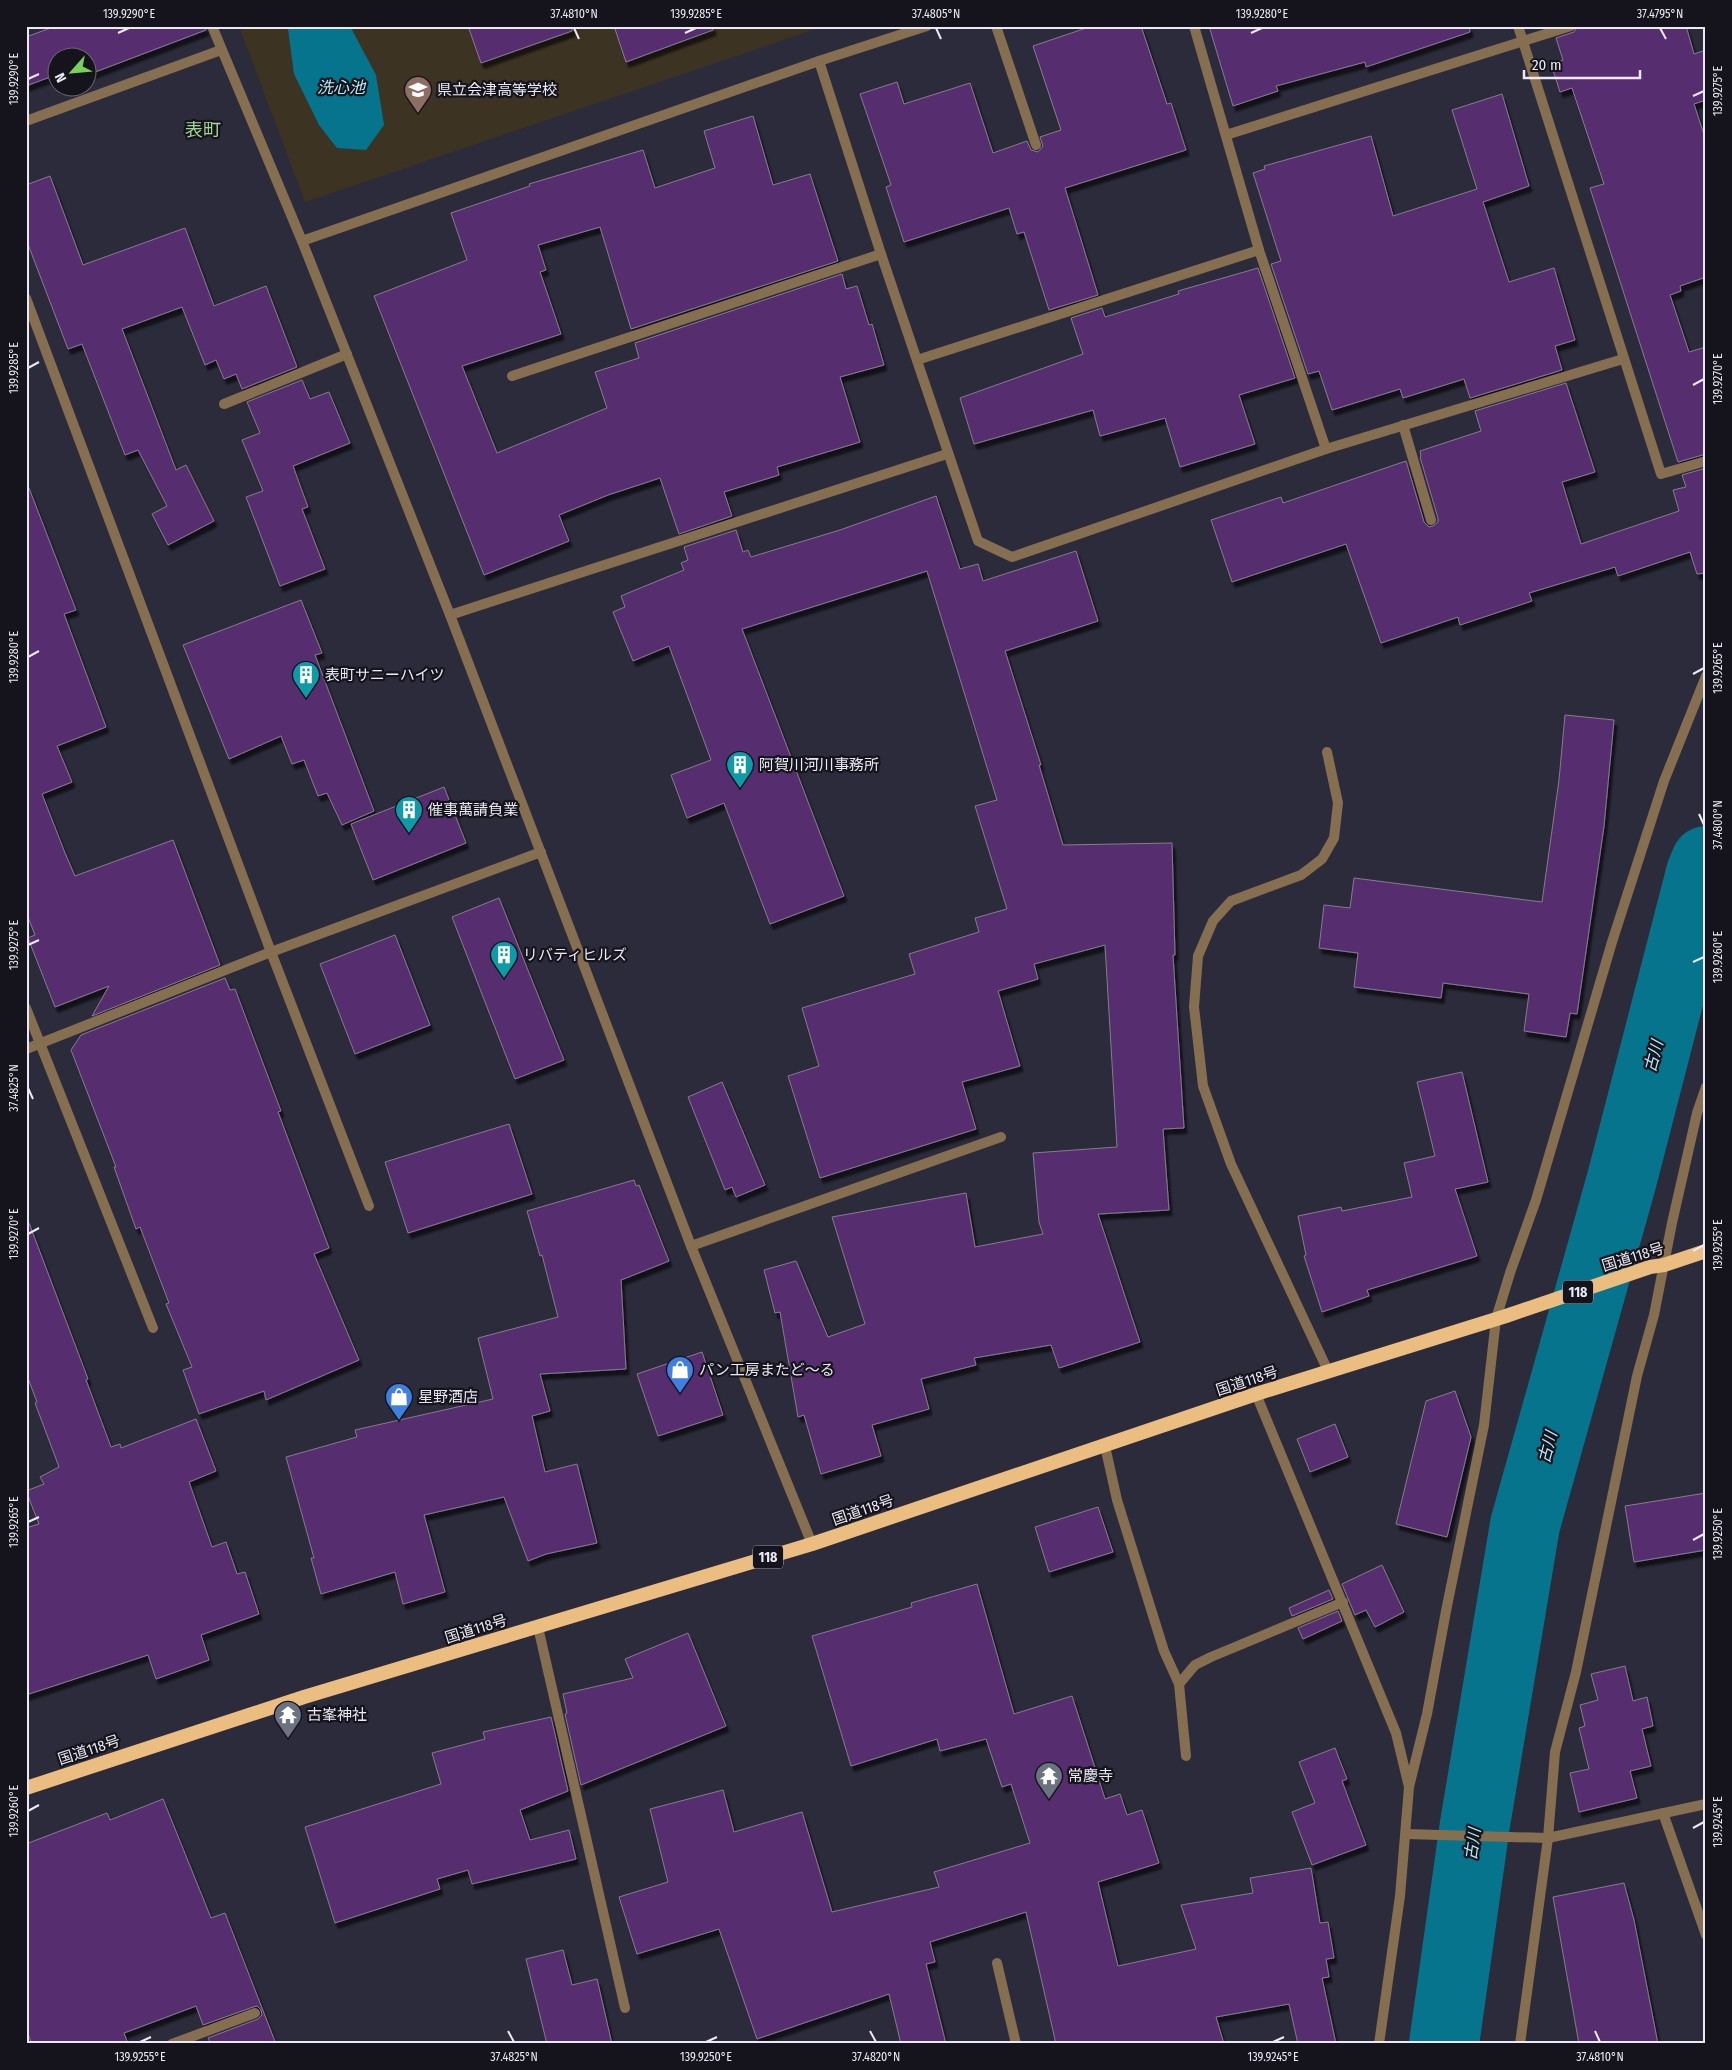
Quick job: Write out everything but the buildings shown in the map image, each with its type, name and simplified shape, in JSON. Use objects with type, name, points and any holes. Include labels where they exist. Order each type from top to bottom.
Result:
[{"type":"highway","name":"国道118号","points":[[26,1788],[304,1697],[812,1544],[1256,1394],[1328,1373],[1706,1251]]},
{"type":"street","points":[[212,26],[347,354],[450,615],[690,1246],[812,1544]]},
{"type":"street","points":[[302,241],[819,61],[927,26]]},
{"type":"street","points":[[996,26],[1036,145]]},
{"type":"street","points":[[1194,26],[1259,250],[1326,449]]},
{"type":"street","points":[[1518,26],[1661,474],[1706,462]]},
{"type":"street","points":[[1226,135],[1571,26]]},
{"type":"street","points":[[26,121],[221,50]]},
{"type":"street","points":[[819,61],[947,454],[978,541],[1012,557],[1326,449],[1623,359]]},
{"type":"street","points":[[917,360],[1259,250]]},
{"type":"street","points":[[512,376],[881,254]]},
{"type":"street","points":[[26,298],[271,952],[369,1206]]},
{"type":"street","points":[[224,404],[347,354]]},
{"type":"street","points":[[1402,425],[1431,520]]},
{"type":"street","points":[[450,615],[947,454]]},
{"type":"street","points":[[1379,2044],[1391,1970],[1406,1834],[1409,1787],[1427,1714],[1484,1425],[1510,1273],[1536,1200],[1612,942],[1664,781],[1706,676]]},
{"type":"street","points":[[1327,752],[1338,803],[1334,838],[1322,859],[1301,875],[1231,901],[1213,921],[1198,956],[1194,1006],[1203,1086],[1231,1164],[1328,1373]]},
{"type":"street","points":[[26,1049],[271,952],[541,852]]},
{"type":"street","points":[[26,1008],[153,1328]]},
{"type":"street","points":[[1520,2044],[1548,1838],[1555,1752],[1576,1672],[1637,1376],[1654,1315],[1657,1266],[1697,1113],[1706,1087]]},
{"type":"street","points":[[690,1246],[1001,1137]]},
{"type":"street","points":[[1256,1394],[1344,1602],[1396,1733],[1409,1787]]},
{"type":"street","points":[[1105,1446],[1120,1510],[1164,1651],[1179,1684],[1186,1756]]},
{"type":"street","points":[[1179,1684],[1195,1665],[1211,1657],[1344,1602]]},
{"type":"street","points":[[538,1627],[625,2008]]},
{"type":"street","points":[[1406,1834],[1548,1838],[1706,1804]]},
{"type":"street","points":[[1663,1813],[1706,1935]]},
{"type":"street","points":[[997,1963],[1016,2044]]},
{"type":"street","points":[[172,2044],[255,2013]]},
{"type":"shaded area","name":"県立会津高等学校","points":[[239,26],[825,26],[305,202]]},
{"type":"water","name":"洗心池","points":[[290,26],[350,26],[376,75],[384,125],[366,150],[337,148],[319,125],[294,74],[288,29]]},
{"type":"waterway","name":"古川","points":[[1444,2044],[1475,1824],[1525,1525],[1622,1179],[1701,873],[1706,861]]},
{"type":"place","name":"県立会津高等学校","points":[[418,114]]},
{"type":"place","name":"表町サニーハイツ","points":[[306,699]]},
{"type":"place","name":"阿賀川河川事務所","points":[[740,789]]},
{"type":"place","name":"催事萬請負業","points":[[409,834]]},
{"type":"place","name":"リバティヒルズ","points":[[504,979]]},
{"type":"place","name":"パン工房またど～る","points":[[680,1394]]},
{"type":"place","name":"星野酒店","points":[[399,1421]]},
{"type":"place","name":"古峯神社","points":[[288,1739]]},
{"type":"place","name":"常慶寺","points":[[1049,1800]]},
{"type":"district","name":"表町","points":[[203,130]]}]
